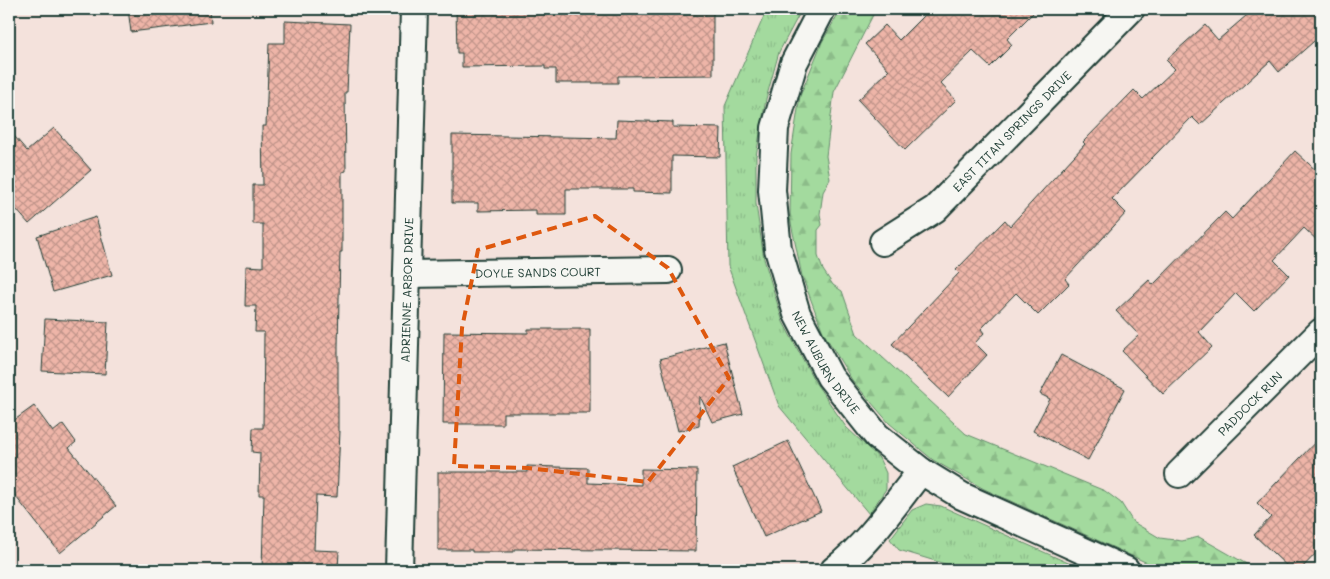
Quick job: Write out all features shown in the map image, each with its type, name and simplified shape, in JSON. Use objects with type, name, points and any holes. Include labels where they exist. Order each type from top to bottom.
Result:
[{"type":"street","name":"ADRIENNE ARBOR DRIVE","points":[[399,570],[414,9]]},
{"type":"street","name":"NEW AUBURN DRIVE","points":[[822,9],[794,63],[775,128],[772,190],[778,249],[797,314],[830,377],[877,436],[921,471],[962,496],[1126,570]]},
{"type":"street","name":"EAST TITAN SPRINGS DRIVE","points":[[883,242],[934,209],[1131,9]]},
{"type":"street","name":"DOYLE SANDS COURT","points":[[408,274],[668,270]]},
{"type":"street","name":"PADDOCK RUN","points":[[1179,474],[1321,332]]},
{"type":"street","points":[[834,570],[849,559],[875,530],[921,471]]},
{"type":"highlighted area","points":[[595,216],[668,268],[729,378],[648,482],[528,468],[454,466],[462,328],[478,250]]},
{"type":"green space","points":[[767,9],[802,9],[779,52],[766,99],[756,156],[756,204],[764,259],[783,322],[815,382],[846,427],[879,458],[886,473],[886,489],[869,514],[779,406],[728,266],[725,106]]},
{"type":"green space","points":[[841,9],[876,9],[834,92],[826,156],[830,179],[823,192],[820,214],[822,225],[818,230],[818,256],[823,270],[833,285],[842,291],[857,334],[966,434],[1105,491],[1121,503],[1133,522],[1160,538],[1182,541],[1199,537],[1257,570],[1163,570],[984,489],[933,460],[889,423],[852,380],[823,332],[802,276],[790,218],[791,154],[800,96],[822,42]]},
{"type":"green space","points":[[926,504],[941,506],[1084,570],[965,570],[899,550],[890,539],[912,510]]},
{"type":"building","points":[[128,9],[210,9],[211,22],[131,32]]},
{"type":"building","points":[[456,9],[713,9],[713,75],[618,76],[618,83],[556,83],[556,69],[545,69],[545,66],[462,67],[462,53],[457,53]]},
{"type":"building","points":[[930,9],[1037,9],[1007,39],[1012,45],[990,67],[973,51],[940,83],[956,100],[905,150],[858,100],[889,70],[865,44],[885,25],[899,40]]},
{"type":"building","points":[[1254,9],[1321,9],[1321,35],[1279,72],[1270,61],[1200,125],[1192,117],[1112,199],[1126,213],[1065,279],[1069,284],[1038,315],[1016,293],[981,329],[984,333],[975,343],[987,355],[948,397],[892,344],[959,273],[956,270],[1005,220],[1010,226],[1085,144],[1083,142],[1134,90],[1143,99],[1175,69],[1166,60],[1205,25],[1218,40]]},
{"type":"building","points":[[285,21],[350,24],[347,92],[345,92],[346,171],[342,172],[342,252],[340,252],[338,346],[338,431],[340,431],[337,497],[316,496],[314,550],[339,551],[338,570],[262,570],[264,495],[259,495],[260,453],[252,452],[253,428],[263,428],[264,332],[255,332],[256,306],[245,306],[246,266],[263,267],[263,224],[253,224],[253,185],[263,185],[262,126],[266,126],[269,43],[285,43]]},
{"type":"building","points":[[617,120],[673,122],[673,127],[721,128],[720,157],[672,156],[672,193],[633,192],[633,189],[566,189],[566,215],[536,215],[536,210],[478,211],[478,203],[452,203],[452,135],[616,138]]},
{"type":"building","points":[[54,128],[91,170],[29,224],[9,201],[9,130],[27,151]]},
{"type":"building","points":[[1295,151],[1321,175],[1321,244],[1304,228],[1274,260],[1289,275],[1254,311],[1236,293],[1199,332],[1212,347],[1163,394],[1122,351],[1139,335],[1116,311],[1149,280],[1153,285],[1225,212],[1232,219]]},
{"type":"building","points":[[96,217],[112,275],[53,292],[37,236]]},
{"type":"building","points":[[45,319],[108,322],[105,374],[42,371]]},
{"type":"building","points":[[528,329],[590,329],[590,413],[503,413],[503,424],[443,424],[444,332],[528,333]]},
{"type":"building","points":[[724,342],[743,414],[712,422],[700,396],[699,426],[678,431],[660,359]]},
{"type":"building","points":[[1061,355],[1125,389],[1088,460],[1033,431],[1050,399],[1040,394]]},
{"type":"building","points":[[34,406],[53,432],[63,424],[76,442],[69,448],[116,506],[60,553],[9,488],[9,424]]},
{"type":"building","points":[[1321,436],[1321,548],[1300,570],[1291,570],[1254,535],[1271,517],[1257,503]]},
{"type":"building","points":[[788,441],[821,511],[764,537],[732,467]]},
{"type":"building","points":[[527,466],[588,468],[588,483],[641,485],[641,469],[697,470],[696,551],[514,549],[514,552],[472,552],[472,550],[438,550],[438,472],[527,472]]}]
